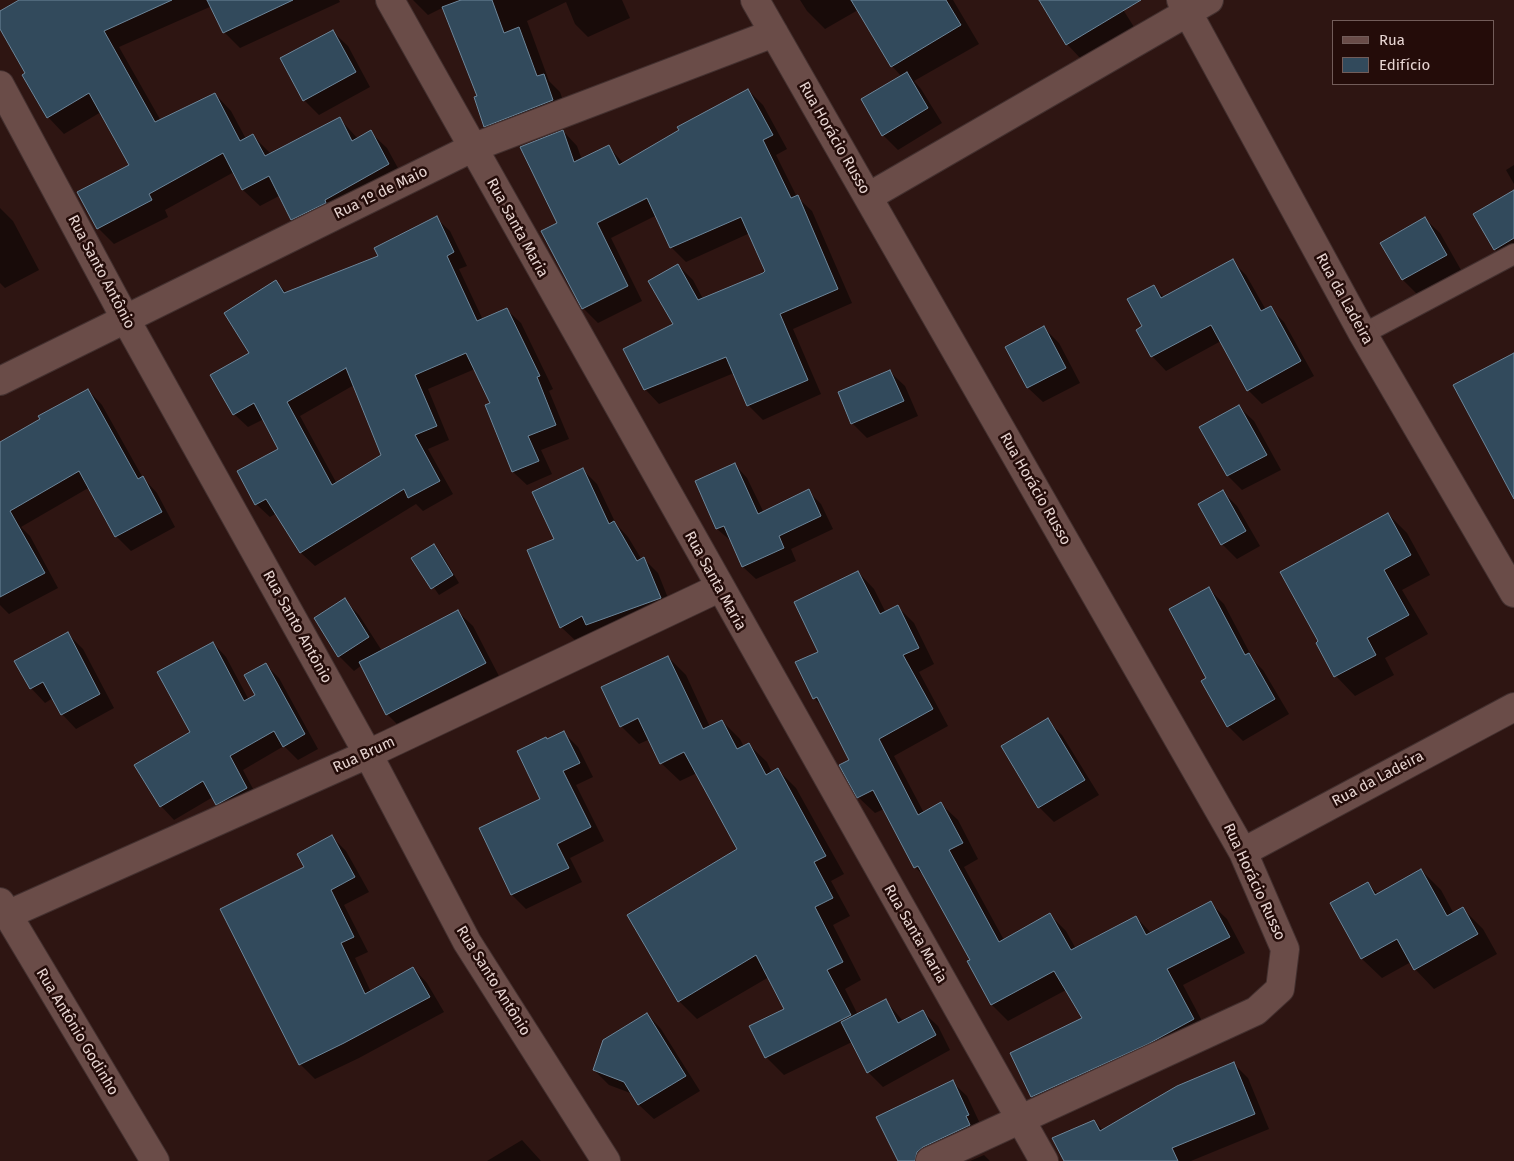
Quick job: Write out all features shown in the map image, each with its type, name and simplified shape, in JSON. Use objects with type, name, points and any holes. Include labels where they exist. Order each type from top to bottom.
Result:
[{"type":"street","name":"Rua Santa Maria","points":[[390,0],[719,588],[1044,1161]]},
{"type":"street","name":"Rua Horácio Russo","points":[[755,0],[1243,852],[1285,949],[1280,989],[1256,1011],[1021,1121]]},
{"type":"street","points":[[868,197],[1193,4]]},
{"type":"street","name":"Rua da Ladeira","points":[[1193,4],[1363,334],[1514,593]]},
{"type":"street","name":"Rua 1º de Maio","points":[[0,381],[472,148],[774,33]]},
{"type":"street","name":"Rua Santo Antônio","points":[[0,85],[125,318],[368,754],[467,942],[606,1161]]},
{"type":"street","name":"Rua Brum","points":[[3,908],[368,754],[719,588]]},
{"type":"street","name":"Rua da Ladeira","points":[[1243,852],[1514,707]]},
{"type":"street","name":"Rua Antônio Godinho","points":[[3,908],[155,1161]]},
{"type":"street","points":[[930,1161],[1021,1121]]},
{"type":"lane","points":[[1363,334],[1514,254]]},
{"type":"building","points":[[19,0],[172,0],[104,31],[155,122],[215,93],[240,141],[253,134],[265,156],[340,117],[352,141],[371,130],[389,164],[325,200],[326,203],[291,220],[269,176],[242,190],[223,153],[149,194],[152,200],[97,229],[77,192],[129,165],[89,93],[47,118],[22,75],[25,73],[0,29],[0,11]]},
{"type":"building","points":[[207,0],[293,0],[223,33]]},
{"type":"building","points":[[461,0],[492,0],[504,33],[519,27],[537,76],[544,74],[553,100],[484,127],[474,97],[477,96],[442,7]]},
{"type":"building","points":[[851,0],[946,0],[961,25],[891,67]]},
{"type":"building","points":[[1039,0],[1141,0],[1066,45]]},
{"type":"building","points":[[333,30],[356,72],[303,101],[280,58]]},
{"type":"building","points":[[907,72],[928,108],[882,136],[861,99]]},
{"type":"building","points":[[748,89],[773,135],[763,140],[791,198],[798,195],[838,289],[780,314],[808,380],[747,406],[726,357],[644,390],[623,349],[673,324],[648,281],[678,264],[698,300],[763,273],[765,271],[741,217],[670,248],[647,198],[597,223],[628,286],[582,309],[541,231],[557,223],[520,147],[563,130],[574,162],[609,145],[619,165],[679,130],[677,127]]},
{"type":"building","points":[[1514,190],[1514,238],[1494,250],[1473,214]]},
{"type":"building","points":[[437,216],[454,252],[447,256],[477,321],[507,308],[540,376],[537,377],[556,425],[528,436],[539,461],[512,472],[485,405],[490,403],[466,353],[415,375],[437,426],[415,435],[440,481],[408,498],[404,489],[300,553],[266,499],[255,505],[237,471],[278,449],[254,403],[233,415],[210,375],[249,353],[224,313],[276,280],[284,293],[378,256],[374,248]],"holes":[[[346,368],[381,455],[332,485],[287,402]]]},
{"type":"building","points":[[1425,217],[1447,255],[1402,280],[1380,243]]},
{"type":"building","points":[[1233,259],[1261,311],[1271,306],[1301,361],[1247,391],[1211,325],[1151,357],[1136,330],[1142,326],[1127,299],[1154,285],[1161,298]]},
{"type":"building","points":[[1044,326],[1066,368],[1027,388],[1005,347]]},
{"type":"building","points":[[1514,353],[1514,499],[1453,385]]},
{"type":"building","points":[[890,370],[904,401],[851,424],[838,392]]},
{"type":"building","points":[[88,389],[138,479],[143,476],[162,512],[115,537],[79,471],[10,511],[45,573],[0,597],[0,442],[40,419],[38,416]]},
{"type":"building","points":[[1239,405],[1267,455],[1227,476],[1199,427]]},
{"type":"building","points":[[735,463],[758,514],[809,489],[821,516],[779,536],[784,548],[742,567],[724,526],[716,529],[695,481]]},
{"type":"building","points":[[583,468],[609,524],[614,521],[637,561],[644,557],[661,598],[586,625],[582,616],[560,628],[527,550],[554,539],[532,492]]},
{"type":"building","points":[[1223,490],[1246,531],[1221,545],[1198,504]]},
{"type":"building","points":[[1388,513],[1411,555],[1384,570],[1409,615],[1367,638],[1376,655],[1334,677],[1316,643],[1318,641],[1280,572]]},
{"type":"building","points":[[434,544],[453,575],[431,589],[411,558]]},
{"type":"building","points":[[858,571],[880,614],[898,605],[919,648],[903,655],[933,709],[879,739],[918,815],[941,802],[963,843],[949,850],[999,942],[1050,913],[1071,950],[1136,916],[1146,935],[1211,901],[1230,937],[1167,969],[1194,1019],[1148,1044],[1031,1097],[1010,1053],[1082,1018],[1054,971],[991,1005],[967,961],[970,960],[918,866],[914,868],[873,790],[857,798],[839,765],[849,760],[817,697],[813,699],[795,662],[818,652],[794,602]]},
{"type":"building","points":[[1209,587],[1245,655],[1249,653],[1275,699],[1227,727],[1201,681],[1206,678],[1169,609]]},
{"type":"building","points":[[345,598],[369,637],[338,657],[314,618]]},
{"type":"building","points":[[458,610],[486,663],[386,715],[359,662]]},
{"type":"building","points":[[68,632],[100,694],[61,715],[43,682],[30,689],[14,661]]},
{"type":"building","points":[[213,642],[244,701],[255,695],[244,675],[266,663],[305,734],[283,747],[274,731],[230,756],[247,788],[216,805],[203,781],[160,807],[134,765],[190,732],[157,672]]},
{"type":"building","points":[[668,656],[703,729],[722,720],[737,749],[749,743],[766,775],[778,768],[826,856],[814,862],[833,898],[815,907],[843,962],[827,970],[851,1015],[765,1058],[749,1026],[784,1009],[756,955],[678,1002],[627,915],[737,849],[684,752],[660,764],[638,718],[620,727],[601,687]]},
{"type":"building","points":[[1048,718],[1085,780],[1038,808],[1001,746]]},
{"type":"building","points":[[564,731],[580,763],[563,771],[591,827],[557,844],[569,868],[511,895],[479,828],[540,799],[517,751],[546,737],[547,739]]},
{"type":"building","points":[[332,835],[355,877],[331,890],[354,937],[341,943],[365,994],[413,967],[430,997],[299,1065],[220,909],[304,867],[297,854]]},
{"type":"building","points":[[1421,869],[1447,916],[1463,907],[1478,934],[1414,970],[1397,939],[1361,959],[1330,903],[1368,882],[1375,895]]},
{"type":"building","points":[[886,999],[898,1023],[923,1010],[936,1035],[867,1073],[841,1022]]},
{"type":"building","points":[[647,1013],[686,1076],[638,1105],[624,1082],[593,1070],[603,1040]]},
{"type":"building","points":[[1234,1062],[1255,1114],[1172,1148],[1178,1161],[1064,1161],[1052,1138],[1094,1120],[1100,1131],[1177,1086]]},
{"type":"building","points":[[953,1080],[969,1115],[966,1116],[970,1125],[923,1147],[917,1152],[915,1161],[898,1161],[876,1117]]}]
